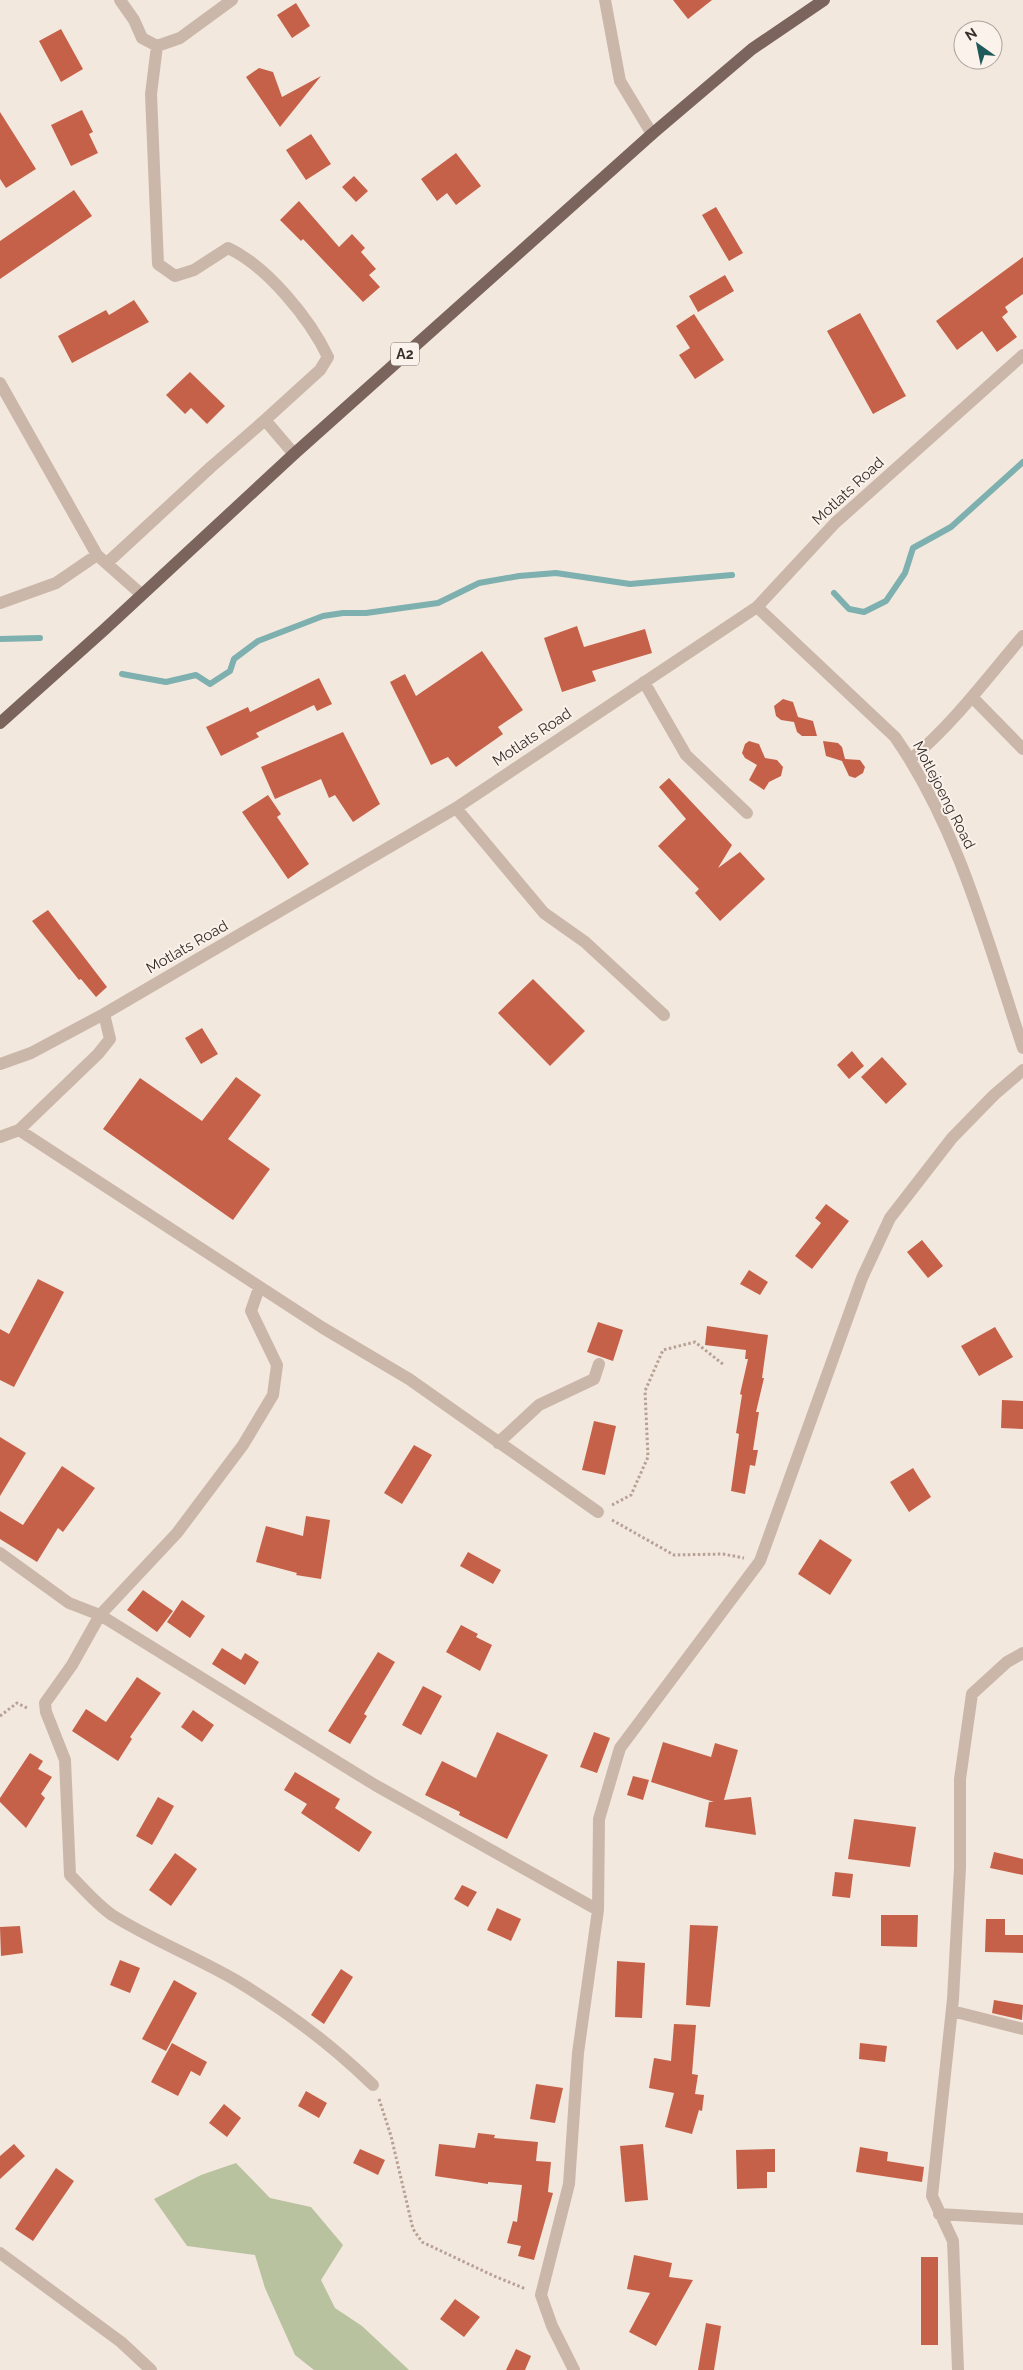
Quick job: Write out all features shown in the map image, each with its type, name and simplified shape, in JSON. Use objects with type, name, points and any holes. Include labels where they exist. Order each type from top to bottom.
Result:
[{"type":"main road","name":"A2","points":[[0,723],[294,454],[652,134],[752,49],[824,0]]},
{"type":"street","points":[[120,0],[134,20],[142,38],[157,46],[180,38],[232,0]]},
{"type":"street","points":[[605,0],[620,81],[652,134]]},
{"type":"street","points":[[0,603],[56,583],[102,559],[265,420],[320,370],[328,357],[317,335],[280,290],[242,255],[228,248],[194,270],[175,276],[158,264],[151,94],[157,46]]},
{"type":"street","name":"Motlats Road","points":[[0,1064],[31,1053],[104,1014],[456,808],[758,607],[835,523],[1023,355]]},
{"type":"street","points":[[0,383],[102,559],[141,594]]},
{"type":"street","points":[[265,420],[294,454]]},
{"type":"street","name":"Motlejoeng Road","points":[[758,607],[895,737],[910,759],[953,846],[1023,1048]]},
{"type":"street","points":[[910,759],[938,736],[973,698],[1023,636]]},
{"type":"street","points":[[644,682],[686,755],[747,813]]},
{"type":"street","points":[[973,698],[1023,749]]},
{"type":"street","points":[[456,808],[544,914],[585,942],[664,1015]]},
{"type":"street","points":[[0,1137],[19,1130],[98,1054],[110,1039],[104,1014]]},
{"type":"street","points":[[574,2370],[552,2326],[541,2294],[570,2184],[578,2053],[598,1910],[599,1819],[620,1748],[760,1561],[862,1278],[890,1218],[952,1138],[994,1095],[1023,1070]]},
{"type":"street","points":[[19,1130],[259,1288],[409,1379],[598,1512]]},
{"type":"street","points":[[259,1288],[252,1311],[277,1365],[273,1395],[242,1445],[177,1533],[100,1615],[72,1666],[45,1703],[46,1712],[66,1760],[70,1875],[110,1914],[171,1948],[236,1980],[309,2030],[352,2065],[372,2085]]},
{"type":"street","points":[[498,1443],[539,1405],[594,1380],[599,1364]]},
{"type":"street","points":[[0,1553],[70,1603],[100,1615],[375,1785],[598,1910]]},
{"type":"street","points":[[958,2370],[952,2241],[932,2196],[952,2011],[960,1868],[960,1779],[972,1694],[1008,1662],[1023,1652]]},
{"type":"street","points":[[952,2011],[1023,2029]]},
{"type":"street","points":[[939,2214],[1023,2219]]},
{"type":"street","points":[[0,2254],[121,2342],[151,2370]]},
{"type":"path","points":[[598,1512],[631,1495],[648,1457],[645,1391],[663,1350],[694,1342],[724,1366]]},
{"type":"path","points":[[598,1512],[674,1555],[723,1554],[760,1561]]},
{"type":"path","points":[[0,1716],[17,1703],[35,1712],[46,1712]]},
{"type":"path","points":[[372,2085],[391,2136],[413,2229],[422,2242],[494,2276],[541,2294]]},
{"type":"green space","points":[[236,2163],[270,2198],[311,2207],[343,2245],[321,2280],[335,2308],[362,2326],[409,2370],[314,2370],[295,2355],[265,2288],[255,2255],[187,2246],[154,2199],[201,2175]]},
{"type":"building","points":[[673,0],[712,0],[688,19]]},
{"type":"building","points":[[296,3],[310,26],[292,38],[277,15]]},
{"type":"building","points":[[61,29],[83,69],[61,82],[39,41]]},
{"type":"building","points":[[259,68],[273,72],[282,97],[321,76],[280,127],[246,77]]},
{"type":"building","points":[[82,110],[93,132],[89,134],[98,153],[71,166],[51,125]]},
{"type":"building","points":[[0,112],[36,169],[6,188],[0,179]]},
{"type":"building","points":[[311,134],[331,164],[306,180],[286,150]]},
{"type":"building","points":[[456,153],[481,186],[456,205],[447,193],[437,201],[421,179]]},
{"type":"building","points":[[354,176],[368,191],[356,202],[342,187]]},
{"type":"building","points":[[74,190],[92,216],[0,279],[0,241]]},
{"type":"building","points":[[299,201],[339,247],[352,234],[365,248],[361,252],[376,269],[369,275],[380,287],[363,302],[303,239],[301,241],[280,220]]},
{"type":"building","points":[[716,207],[743,253],[729,261],[702,215]]},
{"type":"building","points":[[1023,257],[1023,294],[1005,307],[1008,312],[1002,317],[1017,337],[997,352],[982,331],[957,350],[936,321]]},
{"type":"building","points":[[725,275],[734,291],[698,312],[689,296]]},
{"type":"building","points":[[134,300],[149,322],[72,363],[58,336],[106,310],[109,315]]},
{"type":"building","points":[[860,313],[906,396],[873,414],[827,331]]},
{"type":"building","points":[[694,314],[724,360],[695,379],[679,355],[690,348],[676,326]]},
{"type":"building","points":[[190,372],[225,406],[207,424],[191,408],[185,414],[166,395]]},
{"type":"building","points":[[577,626],[584,647],[645,629],[652,653],[592,671],[596,681],[562,692],[544,638]]},
{"type":"building","points":[[482,651],[523,710],[498,727],[503,734],[456,767],[448,757],[431,765],[390,682],[405,674],[416,696]]},
{"type":"building","points":[[319,678],[332,704],[317,711],[314,705],[256,733],[259,737],[221,756],[206,727],[248,707],[250,712]]},
{"type":"building","points":[[783,699],[793,702],[798,717],[813,721],[817,736],[802,736],[797,732],[794,722],[781,720],[776,716],[774,706]]},
{"type":"building","points":[[343,732],[380,804],[353,822],[335,795],[329,798],[321,779],[275,799],[261,767]]},
{"type":"building","points":[[749,741],[759,744],[765,758],[777,760],[783,767],[781,776],[769,782],[764,790],[749,780],[757,765],[745,758],[742,753],[745,744]]},
{"type":"building","points":[[823,741],[838,743],[842,747],[845,759],[860,760],[865,767],[863,773],[855,778],[849,776],[842,761],[826,756]]},
{"type":"building","points":[[669,778],[732,845],[718,868],[740,852],[765,879],[720,921],[695,893],[699,889],[658,846],[686,819],[659,787]]},
{"type":"building","points":[[268,795],[281,814],[277,817],[309,864],[288,879],[242,812]]},
{"type":"building","points":[[48,910],[107,987],[96,997],[81,979],[79,980],[32,921]]},
{"type":"building","points":[[533,979],[585,1031],[550,1066],[498,1013]]},
{"type":"building","points":[[202,1028],[218,1054],[201,1064],[185,1038]]},
{"type":"building","points":[[852,1051],[864,1066],[849,1079],[837,1065]]},
{"type":"building","points":[[882,1057],[907,1084],[886,1104],[861,1077]]},
{"type":"building","points":[[236,1077],[261,1095],[228,1139],[270,1169],[233,1220],[103,1129],[140,1078],[202,1121]]},
{"type":"building","points":[[826,1204],[849,1221],[812,1269],[795,1256],[821,1223],[815,1218]]},
{"type":"building","points":[[922,1240],[943,1266],[928,1278],[907,1252]]},
{"type":"building","points":[[749,1270],[768,1282],[760,1295],[740,1284]]},
{"type":"building","points":[[38,1279],[64,1292],[14,1387],[0,1380],[0,1329],[9,1334]]},
{"type":"building","points":[[598,1322],[623,1330],[613,1361],[587,1352]]},
{"type":"building","points":[[707,1326],[768,1335],[762,1378],[764,1378],[756,1412],[759,1412],[753,1450],[758,1450],[755,1466],[750,1465],[745,1494],[731,1491],[739,1434],[736,1433],[742,1395],[740,1394],[748,1359],[745,1359],[746,1350],[705,1345]]},
{"type":"building","points":[[995,1327],[1013,1357],[979,1376],[961,1346]]},
{"type":"building","points":[[1002,1400],[1023,1401],[1023,1429],[1001,1428]]},
{"type":"building","points":[[594,1421],[616,1426],[605,1475],[582,1470]]},
{"type":"building","points":[[0,1437],[26,1453],[0,1496]]},
{"type":"building","points":[[414,1445],[432,1455],[402,1504],[384,1493]]},
{"type":"building","points":[[62,1466],[95,1488],[63,1532],[58,1528],[37,1562],[0,1539],[0,1511],[23,1525]]},
{"type":"building","points":[[913,1468],[931,1497],[909,1512],[890,1482]]},
{"type":"building","points":[[306,1516],[330,1520],[321,1579],[296,1575],[297,1573],[256,1562],[266,1526],[303,1536]]},
{"type":"building","points":[[820,1539],[852,1560],[830,1595],[798,1574]]},
{"type":"building","points":[[468,1552],[501,1570],[493,1584],[460,1566]]},
{"type":"building","points":[[143,1590],[173,1611],[157,1632],[127,1610]]},
{"type":"building","points":[[182,1600],[205,1616],[190,1638],[167,1622]]},
{"type":"building","points":[[461,1625],[478,1634],[476,1637],[492,1645],[480,1671],[446,1652]]},
{"type":"building","points":[[222,1648],[241,1660],[245,1653],[259,1662],[245,1685],[212,1664]]},
{"type":"building","points":[[378,1652],[395,1662],[364,1714],[367,1716],[350,1744],[328,1731]]},
{"type":"building","points":[[137,1677],[161,1693],[130,1737],[132,1739],[118,1761],[72,1731],[86,1709],[106,1722]]},
{"type":"building","points":[[423,1686],[442,1696],[421,1735],[402,1725]]},
{"type":"building","points":[[193,1710],[214,1725],[202,1742],[181,1727]]},
{"type":"building","points":[[497,1732],[548,1755],[507,1839],[459,1815],[460,1812],[425,1795],[442,1761],[476,1778]]},
{"type":"building","points":[[594,1732],[610,1738],[597,1773],[580,1767]]},
{"type":"building","points":[[663,1742],[711,1757],[715,1743],[738,1750],[724,1800],[751,1797],[756,1835],[705,1827],[709,1802],[714,1802],[651,1782]]},
{"type":"building","points":[[30,1753],[43,1761],[38,1769],[52,1777],[41,1794],[45,1798],[26,1828],[0,1802],[0,1798]]},
{"type":"building","points":[[295,1772],[340,1799],[335,1808],[372,1832],[359,1852],[301,1813],[307,1804],[284,1790]]},
{"type":"building","points":[[633,1776],[649,1780],[643,1800],[627,1795]]},
{"type":"building","points":[[158,1797],[174,1806],[152,1845],[136,1836]]},
{"type":"building","points":[[854,1819],[916,1827],[910,1867],[848,1859]]},
{"type":"building","points":[[994,1852],[1023,1859],[1023,1875],[990,1868]]},
{"type":"building","points":[[175,1853],[197,1869],[171,1906],[149,1890]]},
{"type":"building","points":[[835,1872],[853,1874],[850,1898],[832,1896]]},
{"type":"building","points":[[462,1885],[477,1892],[468,1907],[454,1899]]},
{"type":"building","points":[[497,1908],[521,1919],[511,1941],[487,1930]]},
{"type":"building","points":[[881,1915],[918,1915],[917,1947],[881,1946]]},
{"type":"building","points":[[986,1919],[1005,1919],[1005,1935],[1023,1935],[1023,1953],[985,1952]]},
{"type":"building","points":[[690,1925],[718,1926],[710,2007],[686,2005]]},
{"type":"building","points":[[20,1926],[23,1953],[1,1956],[0,1927]]},
{"type":"building","points":[[120,1960],[140,1968],[130,1993],[110,1985]]},
{"type":"building","points":[[617,1961],[645,1963],[642,2018],[615,2017]]},
{"type":"building","points":[[341,1969],[353,1977],[324,2024],[311,2015]]},
{"type":"building","points":[[174,1980],[197,1993],[166,2051],[142,2039]]},
{"type":"building","points":[[994,2000],[1023,2005],[1022,2020],[992,2013]]},
{"type":"building","points":[[674,2024],[696,2025],[692,2074],[698,2075],[695,2094],[704,2095],[702,2111],[699,2110],[692,2134],[665,2127],[674,2093],[649,2088],[654,2058],[671,2061]]},
{"type":"building","points":[[172,2043],[207,2062],[200,2076],[191,2071],[178,2096],[151,2082]]},
{"type":"building","points":[[860,2043],[887,2046],[885,2062],[859,2059]]},
{"type":"building","points":[[536,2084],[563,2088],[555,2123],[530,2119]]},
{"type":"building","points":[[306,2091],[327,2103],[319,2118],[298,2106]]},
{"type":"building","points":[[224,2104],[241,2118],[227,2137],[209,2123]]},
{"type":"building","points":[[478,2133],[495,2135],[494,2138],[538,2142],[536,2161],[551,2162],[548,2192],[553,2193],[534,2260],[518,2256],[521,2246],[507,2243],[513,2221],[517,2222],[522,2185],[488,2182],[488,2184],[435,2176],[439,2144],[475,2148]]},
{"type":"building","points":[[14,2144],[25,2156],[0,2179],[0,2156]]},
{"type":"building","points":[[643,2144],[648,2200],[625,2202],[620,2146]]},
{"type":"building","points":[[860,2147],[888,2152],[887,2161],[924,2167],[922,2182],[856,2172]]},
{"type":"building","points":[[360,2149],[385,2160],[378,2175],[353,2163]]},
{"type":"building","points":[[775,2149],[775,2172],[767,2172],[767,2188],[737,2189],[736,2150]]},
{"type":"building","points":[[56,2168],[74,2181],[33,2241],[15,2229]]},
{"type":"building","points":[[634,2255],[672,2263],[669,2277],[693,2280],[656,2346],[629,2332],[650,2293],[627,2289]]},
{"type":"building","points":[[921,2257],[938,2257],[938,2345],[921,2345]]},
{"type":"building","points":[[455,2299],[480,2317],[464,2337],[440,2319]]},
{"type":"building","points":[[706,2323],[721,2326],[714,2370],[698,2370]]},
{"type":"building","points":[[516,2349],[531,2356],[525,2370],[506,2370]]},
{"type":"waterway","points":[[834,593],[849,609],[864,612],[886,601],[905,573],[913,548],[951,527],[1023,462]]},
{"type":"waterway","points":[[122,674],[166,682],[196,675],[210,684],[230,671],[234,659],[258,641],[323,616],[343,613],[366,613],[438,603],[479,583],[519,576],[556,573],[630,584],[732,575]]},
{"type":"waterway","points":[[0,639],[40,638]]}]
